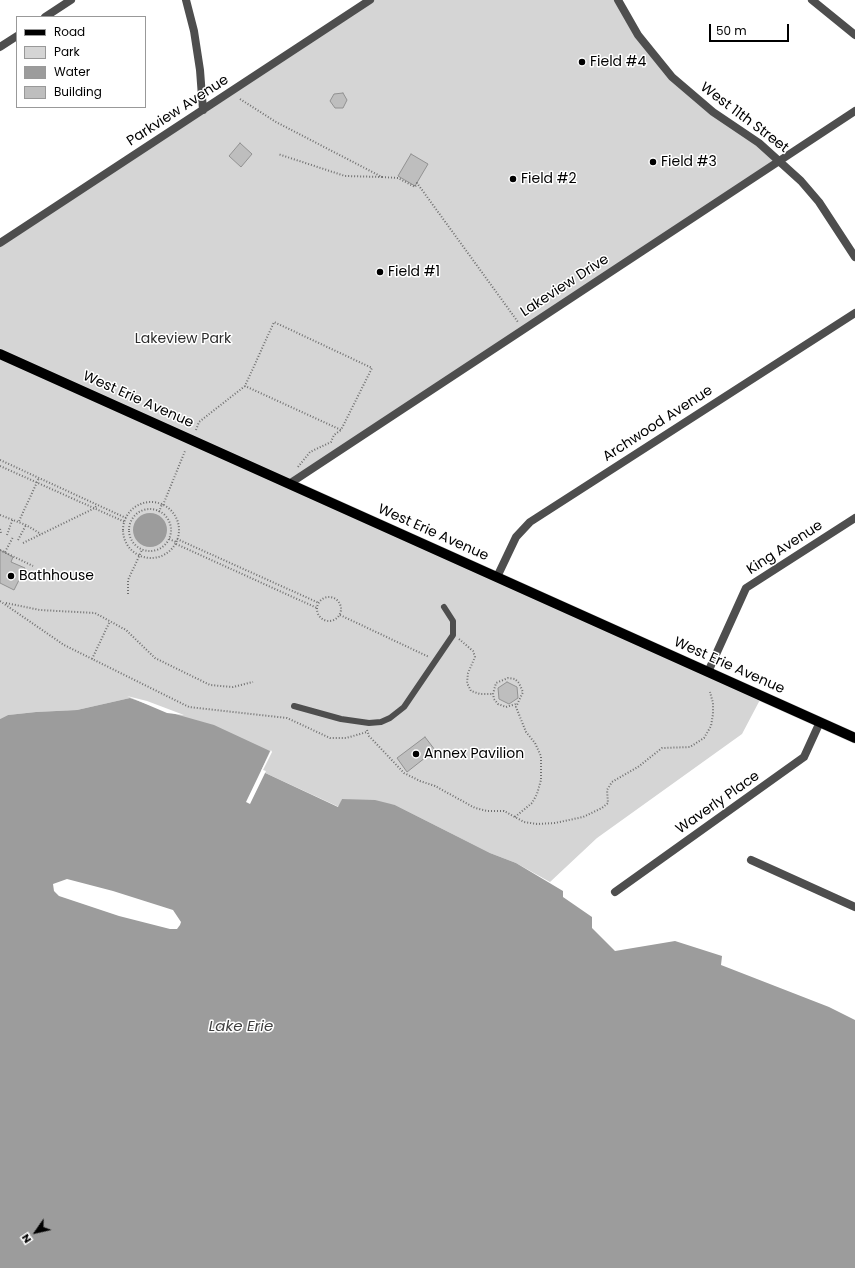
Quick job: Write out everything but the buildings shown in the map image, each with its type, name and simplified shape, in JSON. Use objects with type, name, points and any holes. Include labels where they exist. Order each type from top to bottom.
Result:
[{"type":"main road","name":"West Erie Avenue","points":[[0,354],[855,738]]},
{"type":"street","points":[[47,16],[71,0]]},
{"type":"street","points":[[186,0],[194,31],[200,70],[203,110]]},
{"type":"street","name":"Parkview Avenue","points":[[0,242],[370,0]]},
{"type":"street","name":"West 11th Street","points":[[618,0],[638,35],[672,77],[713,112],[759,143],[780,160],[819,202],[855,258]]},
{"type":"street","points":[[812,0],[855,35]]},
{"type":"street","points":[[0,47],[16,37]]},
{"type":"street","name":"Lakeview Drive","points":[[289,484],[855,111]]},
{"type":"street","name":"Archwood Avenue","points":[[497,577],[516,537],[530,522],[855,313]]},
{"type":"street","name":"King Avenue","points":[[708,672],[746,588],[855,518]]},
{"type":"street","name":"Waverly Place","points":[[615,892],[804,757],[820,722]]},
{"type":"street","points":[[751,860],[855,907]]},
{"type":"lane","points":[[294,706],[341,719],[369,723],[381,722],[390,718],[404,707],[453,635],[453,621],[444,607]]},
{"type":"path","points":[[240,98],[276,122],[382,177]]},
{"type":"path","points":[[278,154],[345,176],[398,178],[415,187],[417,183],[523,330]]},
{"type":"path","points":[[196,430],[199,422],[245,386],[274,322],[372,368],[341,430],[334,436],[331,442],[310,452],[296,469]]},
{"type":"path","points":[[245,386],[341,430]]},
{"type":"path","points":[[159,512],[185,451]]},
{"type":"path","points":[[0,460],[97,505],[125,520]]},
{"type":"path","points":[[7,469],[9,464]]},
{"type":"path","points":[[0,466],[95,508],[131,522]]},
{"type":"path","points":[[19,521],[39,478]]},
{"type":"path","points":[[67,496],[69,492]]},
{"type":"path","points":[[146,502],[163,504],[176,517],[179,525],[176,542],[162,556],[153,558],[139,555],[128,546],[124,537],[125,520],[131,511],[138,505],[146,502]]},
{"type":"path","points":[[23,543],[95,508],[97,505]]},
{"type":"path","points":[[148,509],[159,512],[167,518],[170,525],[169,539],[160,549],[154,551],[142,550],[132,540],[129,534],[131,522],[141,511],[148,509]]},
{"type":"path","points":[[0,515],[13,518],[26,524],[41,534]]},
{"type":"path","points":[[7,535],[13,518]]},
{"type":"path","points":[[18,540],[26,524]]},
{"type":"path","points":[[0,529],[1,533]]},
{"type":"path","points":[[5,552],[12,538]]},
{"type":"path","points":[[169,539],[317,608]]},
{"type":"path","points":[[176,542],[215,556],[319,603]]},
{"type":"path","points":[[0,550],[33,566]]},
{"type":"path","points":[[128,594],[128,580],[142,550]]},
{"type":"path","points":[[213,560],[215,556]]},
{"type":"path","points":[[243,574],[245,570]]},
{"type":"path","points":[[276,589],[278,585]]},
{"type":"path","points":[[326,597],[337,600],[342,607],[340,615],[334,621],[325,621],[319,617],[317,608],[319,603],[326,597]]},
{"type":"path","points":[[0,601],[40,610],[95,613],[126,630],[155,658],[210,685],[233,687],[253,682]]},
{"type":"path","points":[[5,603],[64,645],[189,707],[287,718],[330,738],[346,738],[367,732]]},
{"type":"path","points":[[340,615],[423,652],[436,661]]},
{"type":"path","points":[[92,659],[110,621]]},
{"type":"path","points":[[453,635],[474,651],[475,657],[468,673],[467,683],[471,691],[480,694],[494,694]]},
{"type":"path","points":[[508,678],[515,679],[519,683],[523,692],[522,698],[516,704],[506,707],[498,704],[494,699],[494,687],[500,681],[508,678]]},
{"type":"path","points":[[369,723],[367,732],[376,744],[404,773],[475,808],[487,812],[504,811],[524,822],[544,824],[583,817],[602,808],[608,803],[607,790],[618,777],[638,767],[662,748],[690,747],[704,738],[711,726],[713,714],[714,704],[710,692]]},
{"type":"path","points":[[515,818],[532,803],[540,787],[542,771],[541,756],[535,743],[526,732],[516,704]]},
{"type":"green space","name":"Lakeview Park","points":[[370,0],[618,0],[672,77],[780,160],[290,483],[762,696],[742,734],[597,838],[550,882],[516,863],[490,853],[395,805],[342,799],[339,807],[261,771],[269,751],[130,698],[77,710],[8,715],[0,719],[0,243]]},
{"type":"water","points":[[147,513],[153,513],[157,514],[164,520],[167,530],[166,537],[160,544],[153,547],[147,547],[143,546],[136,540],[133,533],[133,527],[134,523],[140,516]]},
{"type":"water","name":"Lake Erie","points":[[130,698],[175,714],[214,725],[270,751],[261,771],[338,807],[342,799],[375,800],[395,805],[490,853],[516,863],[563,891],[563,897],[592,917],[592,928],[615,951],[675,941],[722,956],[721,965],[829,1007],[855,1020],[855,1268],[0,1268],[0,719],[8,715],[77,710]]},
{"type":"pier","points":[[127,696],[147,701],[184,715],[167,713]]},
{"type":"pier","points":[[271,750],[272,752],[263,770],[266,771],[250,804],[246,802]]},
{"type":"pier","points":[[67,879],[113,891],[173,910],[181,922],[180,925],[177,929],[170,929],[119,916],[59,896],[54,891],[53,884]]},
{"type":"place","name":"Field #4","points":[[582,62]]},
{"type":"place","name":"Field #3","points":[[653,162]]},
{"type":"place","name":"Field #2","points":[[513,179]]},
{"type":"place","name":"Field #1","points":[[380,272]]},
{"type":"place","name":"Bathhouse","points":[[11,576]]},
{"type":"place","name":"Annex Pavilion","points":[[416,754]]}]
